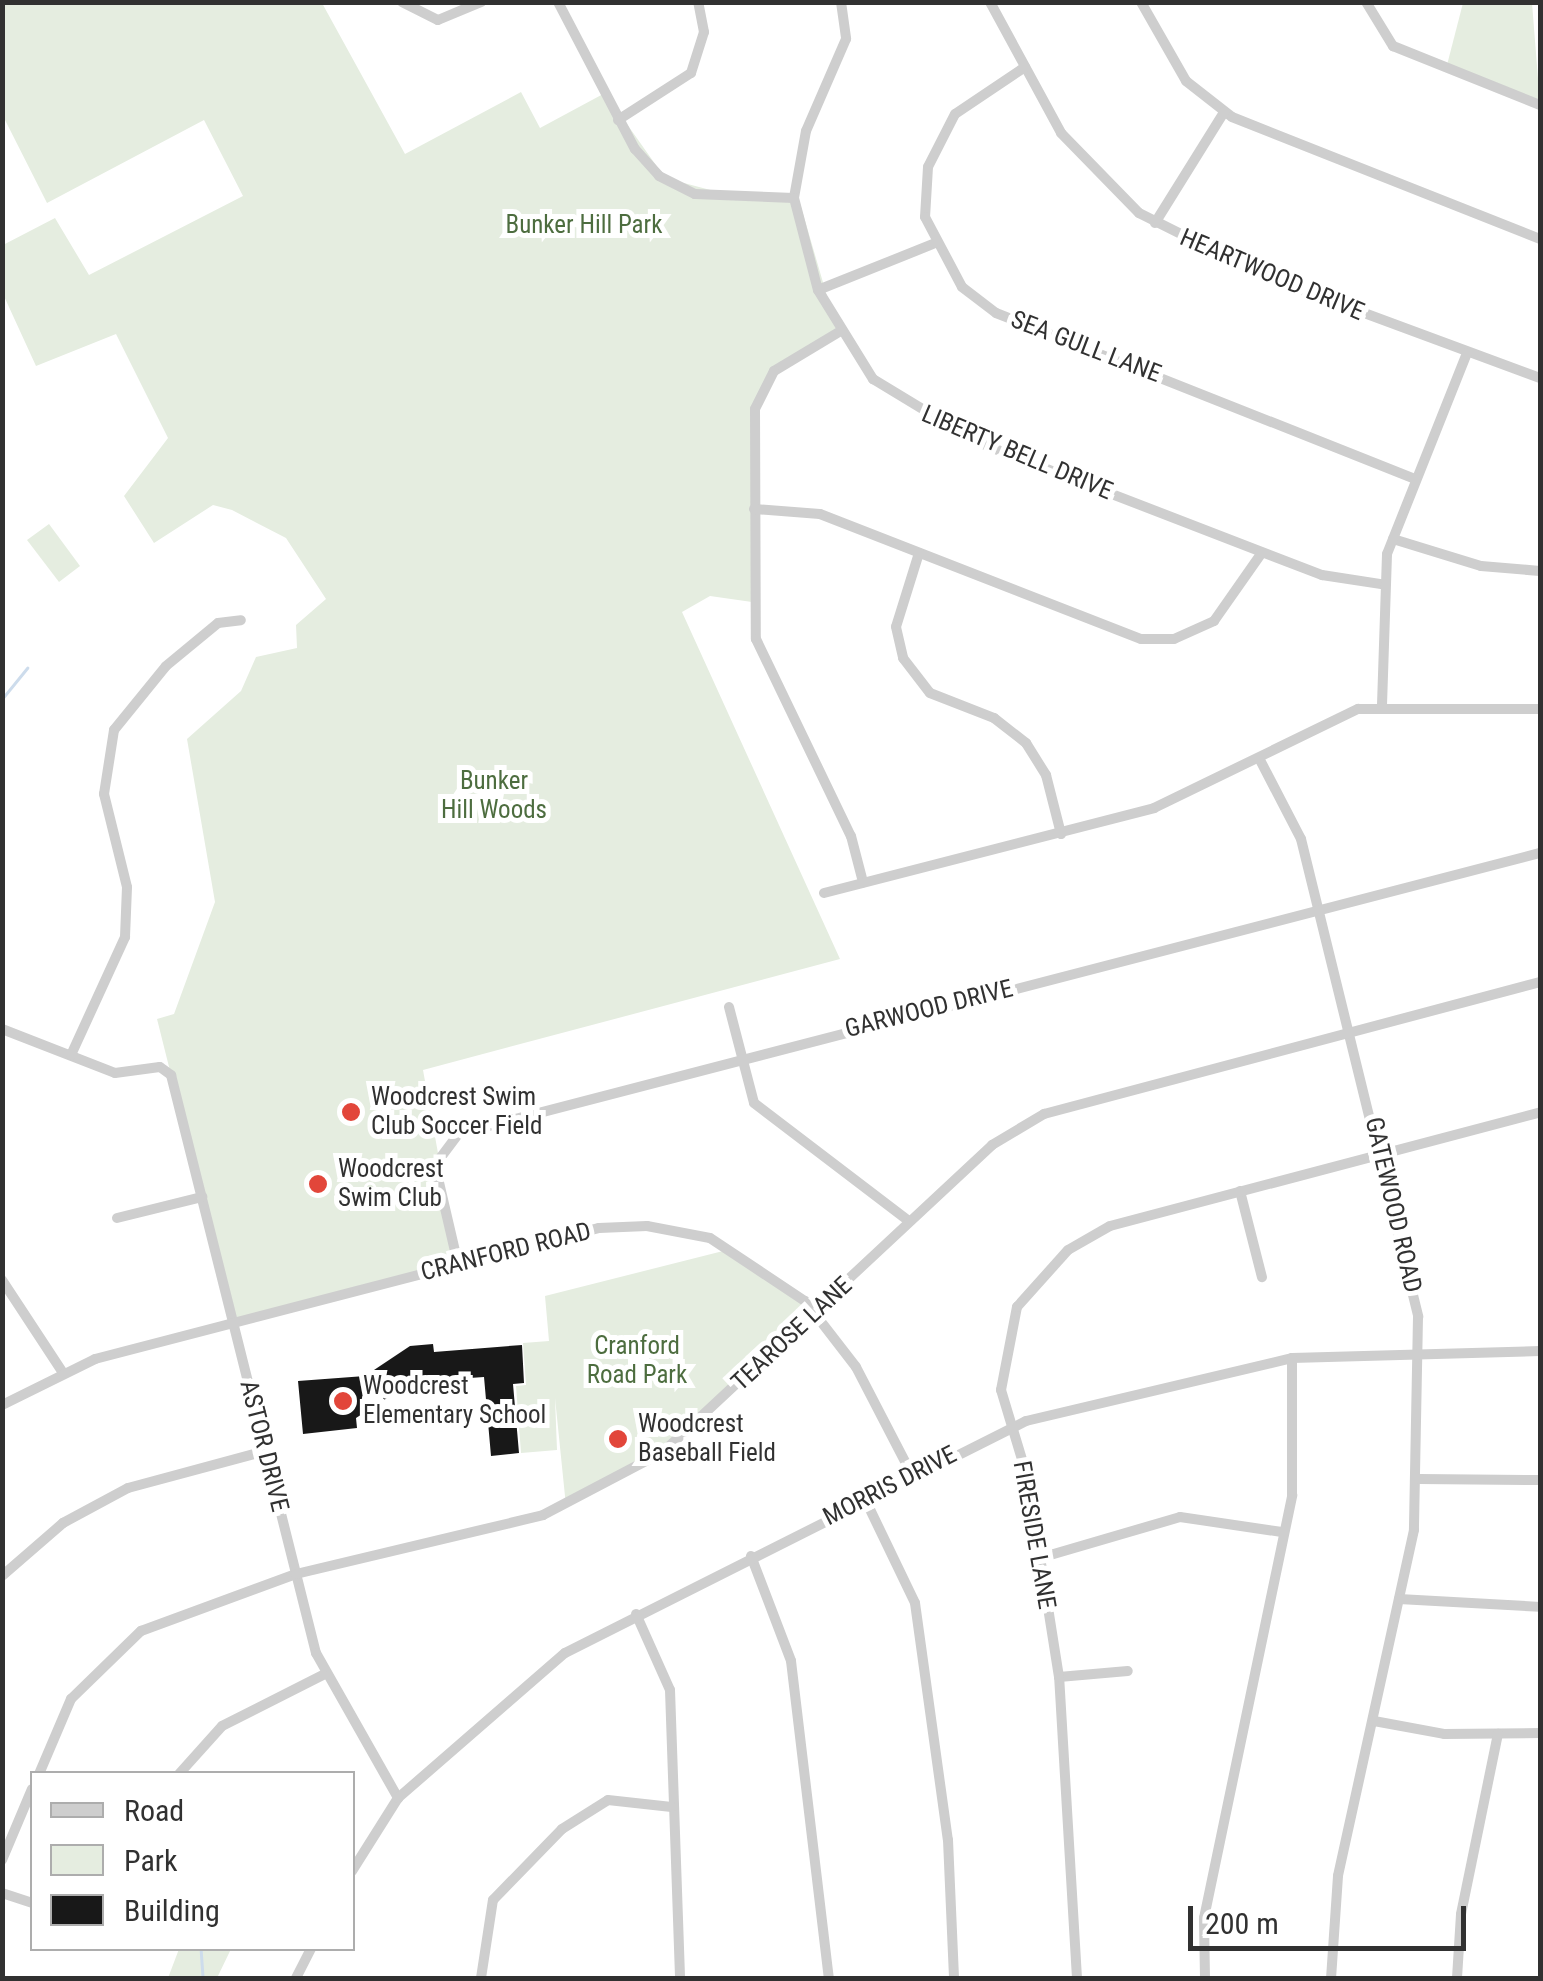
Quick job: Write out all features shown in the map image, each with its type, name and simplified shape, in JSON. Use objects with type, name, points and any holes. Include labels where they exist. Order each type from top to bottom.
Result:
[{"type":"street","points":[[402,2],[438,20],[481,2]]},
{"type":"street","points":[[558,2],[618,120],[646,164],[677,186],[794,198]]},
{"type":"street","points":[[618,120],[690,73],[704,32],[698,2]]},
{"type":"street","name":"LIBERTY BELL DRIVE","points":[[841,2],[846,39],[806,132],[794,198],[818,290],[839,332],[873,379],[925,418],[1261,554],[1381,584]]},
{"type":"street","name":"HEARTWOOD DRIVE","points":[[990,2],[1025,67],[1093,173],[1155,224],[1466,353],[1540,378]]},
{"type":"street","points":[[1141,2],[1186,80],[1224,112],[1540,238]]},
{"type":"street","points":[[1366,2],[1393,46],[1540,105]]},
{"type":"street","name":"SEA GULL LANE","points":[[1025,67],[980,91],[935,144],[923,200],[932,244],[962,287],[996,313],[1415,480]]},
{"type":"street","points":[[1155,224],[1224,112]]},
{"type":"street","points":[[818,290],[932,244]]},
{"type":"street","points":[[839,332],[763,384],[753,425],[759,649],[850,836],[863,882]]},
{"type":"street","points":[[1382,705],[1381,584],[1393,539],[1466,353]]},
{"type":"street","points":[[754,510],[820,514],[1159,640],[1214,621],[1261,554]]},
{"type":"street","points":[[1393,539],[1481,566],[1540,571]]},
{"type":"street","points":[[920,553],[896,628],[903,658],[930,693],[994,718],[1026,744],[1046,775],[1061,834]]},
{"type":"street","points":[[2,1029],[71,1054],[125,937],[126,888],[104,794],[114,730],[166,666],[218,623],[240,620]]},
{"type":"street","points":[[824,893],[1061,834],[1195,793],[1326,718],[1382,705],[1540,709]]},
{"type":"street","name":"GATEWOOD ROAD","points":[[1259,758],[1301,840],[1414,1284],[1419,1479],[1399,1600],[1338,1876],[1331,1978]]},
{"type":"street","name":"GARWOOD DRIVE","points":[[458,1264],[434,1168],[448,1139],[742,1056],[1540,852]]},
{"type":"street","name":"TEAROSE LANE","points":[[40,1771],[72,1700],[124,1641],[215,1598],[586,1498],[663,1452],[992,1145],[1044,1114],[1540,982]]},
{"type":"street","points":[[729,1007],[742,1056],[766,1116],[838,1160],[909,1222]]},
{"type":"street","name":"ASTOR DRIVE","points":[[71,1054],[115,1074],[160,1067],[172,1076],[323,1674],[398,1798]]},
{"type":"street","name":"FIRESIDE LANE","points":[[1077,1978],[1058,1678],[1040,1558],[1010,1428],[1005,1336],[1031,1285],[1110,1226],[1540,1112]]},
{"type":"street","points":[[1240,1190],[1262,1277]]},
{"type":"street","points":[[118,1218],[202,1197]]},
{"type":"street","name":"CRANFORD ROAD","points":[[2,1405],[63,1374],[233,1322],[599,1228],[690,1232],[770,1272],[816,1313],[856,1367],[912,1475]]},
{"type":"street","points":[[2,1280],[63,1374]]},
{"type":"street","name":"MORRIS DRIVE","points":[[355,1866],[398,1798],[565,1653],[1010,1428],[1292,1358],[1540,1351]]},
{"type":"street","points":[[1205,1978],[1204,1918],[1293,1477],[1292,1358]]},
{"type":"street","points":[[2,1576],[63,1524],[118,1493],[264,1451]]},
{"type":"street","points":[[1419,1479],[1540,1480]]},
{"type":"street","points":[[865,1499],[914,1604],[948,1840],[954,1978]]},
{"type":"street","points":[[1040,1558],[1180,1517],[1282,1532]]},
{"type":"street","points":[[751,1556],[791,1661],[829,1978]]},
{"type":"street","points":[[1399,1600],[1540,1608]]},
{"type":"street","points":[[636,1614],[670,1690],[680,1978]]},
{"type":"street","points":[[1058,1678],[1128,1671]]},
{"type":"street","points":[[182,1771],[222,1726],[323,1674]]},
{"type":"street","points":[[1374,1721],[1498,1734],[1540,1733]]},
{"type":"street","points":[[1458,1978],[1460,1914],[1498,1734]]},
{"type":"street","points":[[2,1860],[30,1794]]},
{"type":"street","points":[[481,1978],[493,1900],[562,1829],[608,1800],[672,1806]]},
{"type":"street","points":[[2,1892],[30,1903]]},
{"type":"street","points":[[296,1978],[310,1951]]},
{"type":"green space","points":[[2,3],[322,3],[405,154],[521,92],[540,128],[605,93],[665,178],[752,201],[797,193],[838,334],[777,374],[755,409],[759,603],[710,596],[682,612],[840,959],[423,1070],[458,1264],[233,1322],[157,1019],[174,1014],[215,902],[187,739],[241,691],[256,657],[297,648],[296,625],[326,599],[286,538],[232,510],[213,505],[154,543],[124,496],[168,438],[116,334],[36,366],[3,294],[3,245],[55,218],[89,275],[243,196],[204,120],[47,203],[3,116]]},
{"type":"green space","points":[[1463,3],[1532,3],[1540,104],[1447,65]]},
{"type":"green space","points":[[49,524],[80,566],[59,582],[27,540]]},
{"type":"green space","name":"Cranford Road Park","points":[[731,1249],[815,1313],[663,1452],[566,1506],[555,1398],[557,1450],[521,1453],[516,1386],[526,1385],[523,1343],[549,1341],[545,1296]]},
{"type":"green space","points":[[178,1951],[230,1951],[217,1978],[168,1978]]},
{"type":"building","name":"Woodcrest Elementary School","points":[[433,1344],[434,1352],[522,1345],[524,1383],[513,1384],[519,1453],[491,1456],[484,1377],[412,1382],[356,1418],[357,1428],[303,1434],[298,1381],[365,1376],[410,1346]]},
{"type":"waterway","points":[[2,699],[27,668]]},
{"type":"waterway","points":[[201,1951],[203,1978]]},
{"type":"place","name":"Woodcrest Swim Club Soccer Field","points":[[351,1112]]},
{"type":"place","name":"Woodcrest Swim Club","points":[[318,1184]]},
{"type":"place","name":"Woodcrest Elementary School","points":[[343,1401]]},
{"type":"place","name":"Woodcrest Baseball Field","points":[[618,1439]]},
{"type":"park label","name":"Bunker Hill Park","points":[[584,225]]},
{"type":"park label","name":"Bunker Hill Woods","points":[[494,796]]}]
